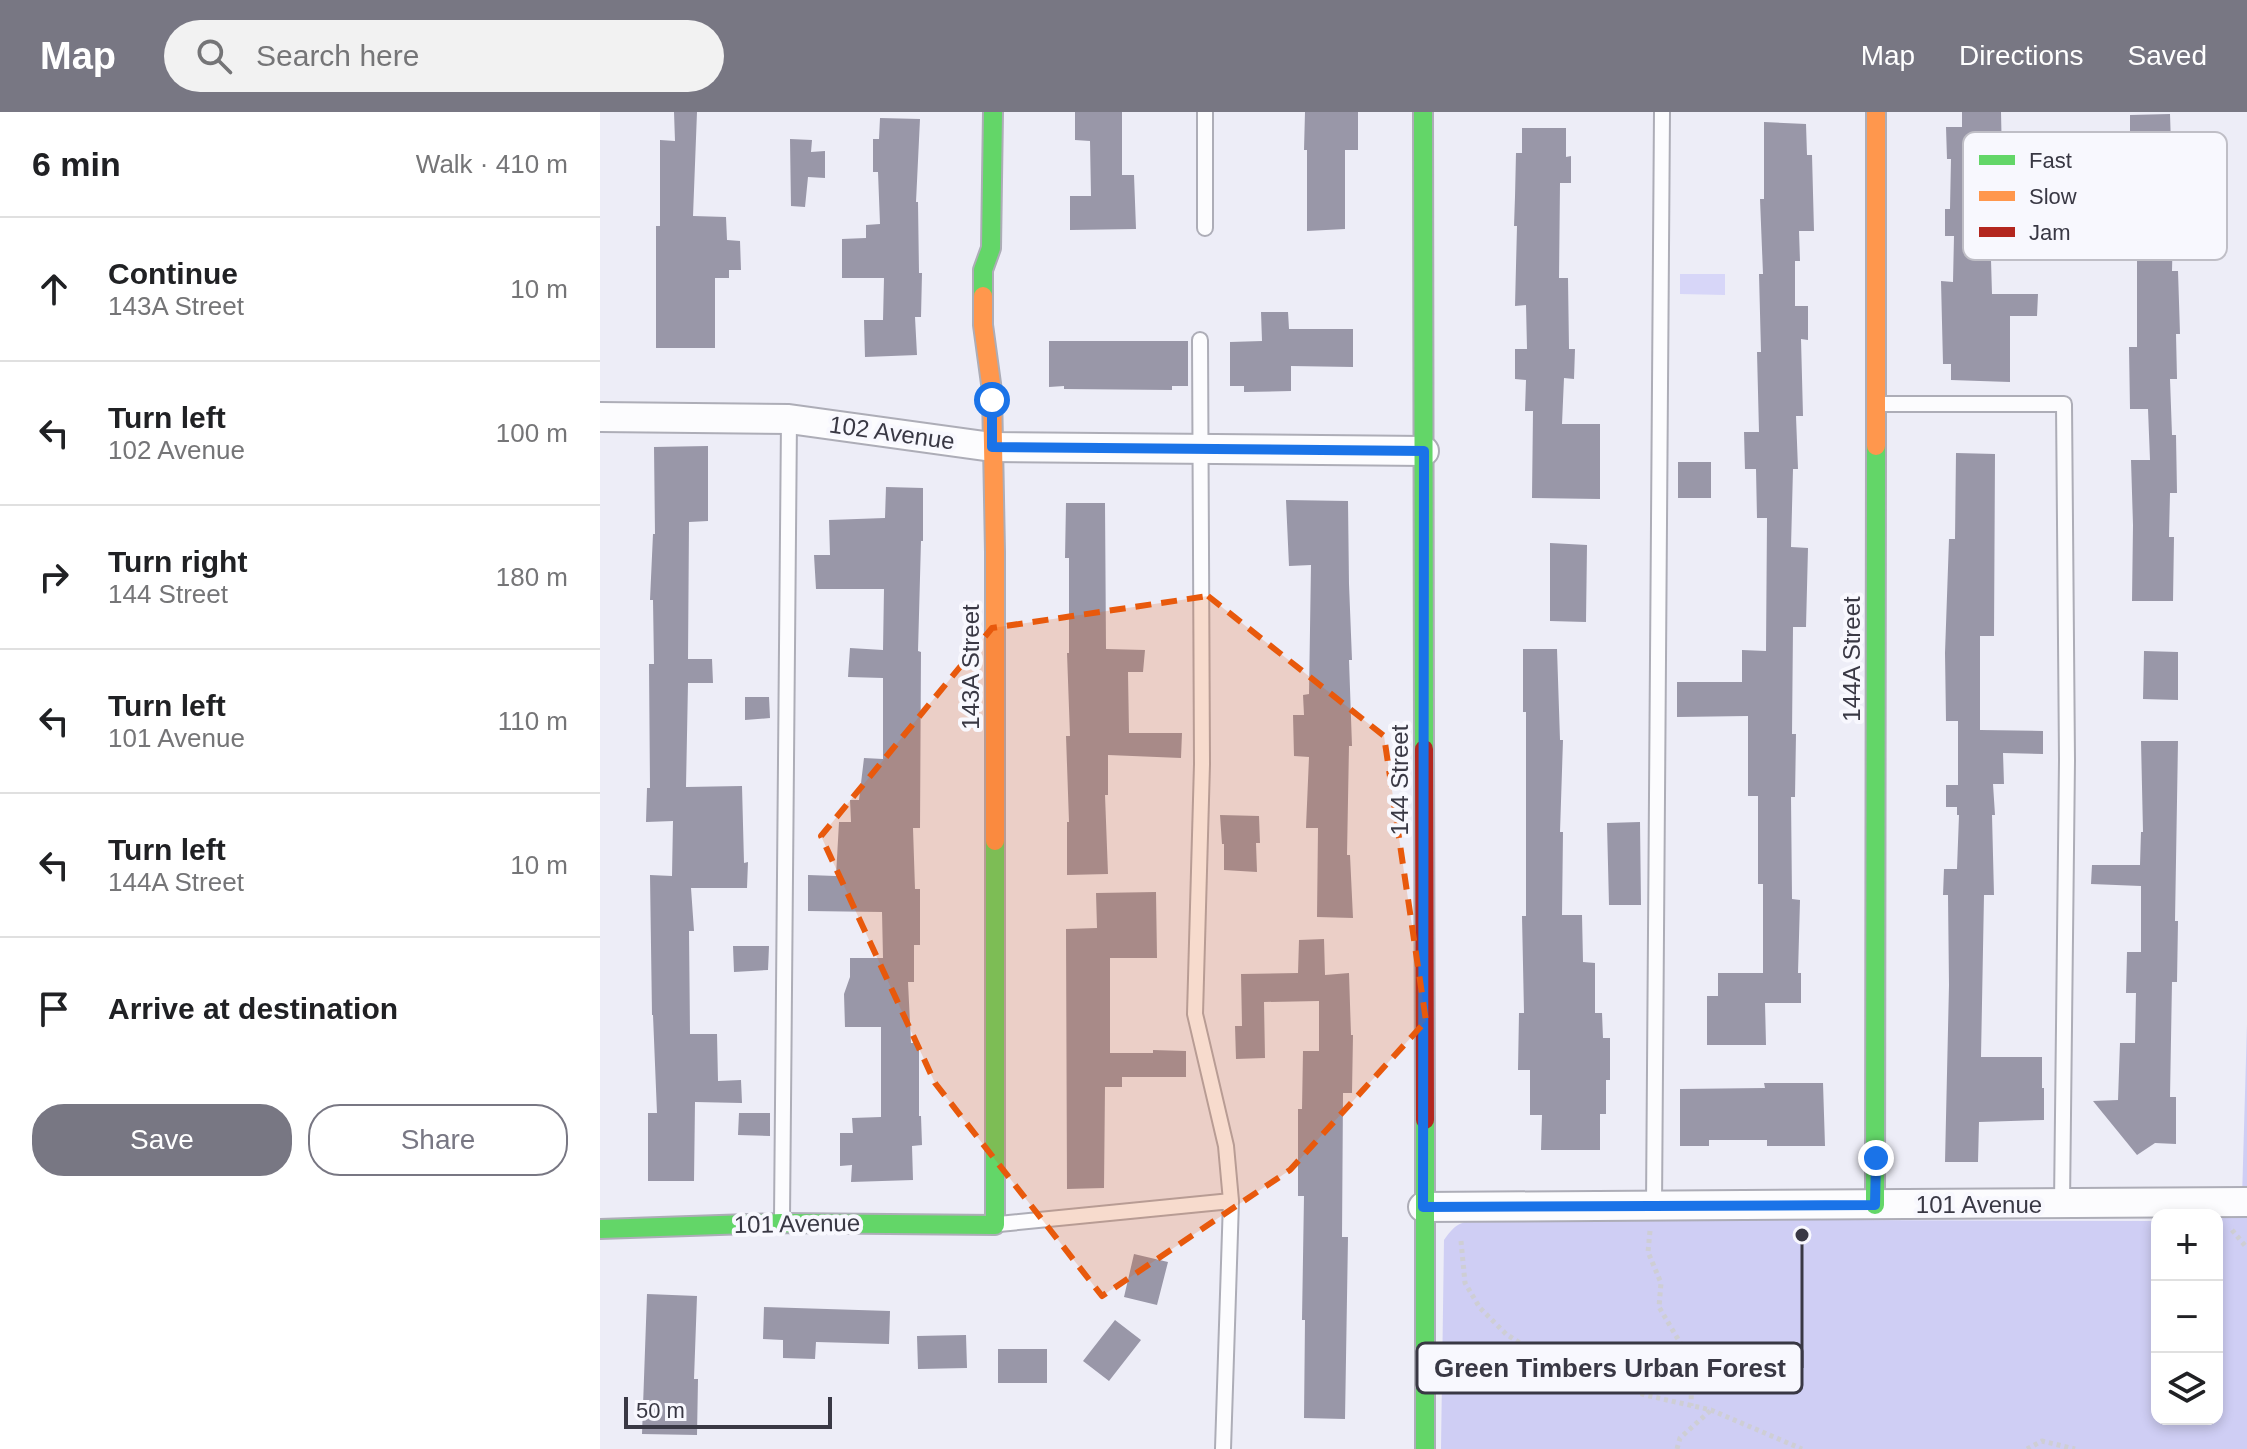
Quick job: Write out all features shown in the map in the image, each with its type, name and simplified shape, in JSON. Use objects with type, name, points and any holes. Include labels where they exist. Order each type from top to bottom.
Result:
[{"type":"street","name":"143A Street","points":[[993,112],[991,248],[983,270],[983,325],[992,391],[995,552],[995,1225]]},
{"type":"street","name":"144 Street","points":[[1423,112],[1425,1449]]},
{"type":"street","name":"144A Street","points":[[1875,1205],[1876,112]]},
{"type":"street","name":"102 Avenue","points":[[600,417],[789,419],[992,447],[1424,451]]},
{"type":"street","name":"101 Avenue","points":[[1423,1207],[2247,1202]]},
{"type":"street","name":"101 Avenue","points":[[600,1229],[782,1223],[995,1225]]},
{"type":"lane","points":[[1205,112],[1205,228]]},
{"type":"lane","points":[[1654,1206],[1662,112]]},
{"type":"lane","points":[[1200,340],[1202,764],[1195,1014],[1226,1146],[1231,1201],[1223,1449]]},
{"type":"lane","points":[[1876,404],[2064,404],[2067,760],[2062,1204]]},
{"type":"lane","points":[[782,1223],[789,419]]},
{"type":"lane","points":[[995,1225],[1231,1201]]},
{"type":"path","points":[[1654,1206],[1648,1252],[1661,1283],[1659,1307],[1692,1363],[1691,1406]]},
{"type":"path","points":[[1460,1236],[1465,1283],[1480,1308],[1506,1334],[1537,1354],[1645,1395],[1711,1410],[1802,1449]]},
{"type":"path","points":[[1677,1449],[1680,1438],[1711,1410]]},
{"type":"path","points":[[2027,1449],[2042,1441],[2075,1449]]},
{"type":"highlighted area","points":[[1208,596],[1384,736],[1426,1021],[1290,1170],[1102,1296],[935,1083],[821,836],[992,628]]},
{"type":"shaded area","points":[[1680,274],[1725,274],[1725,295],[1680,294]]},
{"type":"shaded area","points":[[2247,1024],[2247,1449],[1441,1449],[1444,1240],[1462,1223],[1486,1219],[2151,1221],[2151,1425],[2223,1425],[2223,1218],[2234,1215],[2242,1198]]},
{"type":"building","points":[[674,112],[697,112],[693,216],[726,217],[727,240],[740,241],[741,270],[729,270],[729,278],[715,278],[715,348],[656,348],[660,140],[675,141]]},
{"type":"building","points":[[1075,112],[1122,112],[1122,175],[1134,175],[1136,229],[1070,230],[1070,196],[1091,196],[1090,141],[1075,140]]},
{"type":"building","points":[[1305,112],[1358,112],[1358,150],[1345,150],[1345,229],[1307,231]]},
{"type":"building","points":[[1962,112],[2001,112],[2001,132],[1963,132],[1963,260],[1991,260],[1992,294],[2038,294],[2037,316],[2010,316],[2010,382],[1951,380],[1951,364],[1943,364],[1941,281],[1953,282],[1954,236],[1945,236],[1945,209],[1950,209],[1951,159],[1947,159],[1946,127],[1962,127]]},
{"type":"building","points":[[2170,114],[2171,132],[2130,132],[2130,115]]},
{"type":"building","points":[[880,118],[920,119],[916,202],[919,273],[922,273],[921,317],[915,317],[917,355],[865,357],[864,320],[883,320],[884,278],[842,278],[842,239],[866,238],[866,225],[880,224],[878,172],[873,172],[873,139],[879,139]]},
{"type":"building","points":[[1764,122],[1806,124],[1807,155],[1812,155],[1814,231],[1799,231],[1800,261],[1795,261],[1795,306],[1808,306],[1808,340],[1801,339],[1803,416],[1796,416],[1798,469],[1793,469],[1791,547],[1808,548],[1806,627],[1793,627],[1792,734],[1796,734],[1795,797],[1791,797],[1792,899],[1800,900],[1798,973],[1801,973],[1801,1003],[1765,1003],[1766,1045],[1707,1045],[1707,996],[1718,996],[1718,973],[1763,973],[1763,884],[1758,884],[1758,796],[1748,796],[1748,716],[1677,717],[1677,682],[1742,682],[1742,650],[1766,651],[1767,518],[1757,518],[1756,469],[1745,469],[1744,432],[1759,432],[1757,352],[1761,352],[1759,274],[1763,274],[1760,199],[1764,199]]},
{"type":"building","points":[[1522,128],[1566,128],[1566,157],[1571,156],[1571,183],[1560,183],[1559,278],[1568,278],[1569,349],[1575,349],[1574,379],[1564,378],[1562,424],[1600,424],[1600,499],[1532,498],[1533,411],[1525,411],[1526,380],[1515,379],[1515,349],[1527,349],[1526,305],[1515,306],[1516,153],[1522,153]]},
{"type":"building","points":[[790,139],[812,140],[811,152],[825,151],[825,178],[808,177],[805,207],[791,206]]},
{"type":"building","points":[[2137,260],[2172,260],[2172,271],[2178,271],[2180,334],[2176,334],[2177,379],[2170,379],[2172,435],[2176,435],[2177,493],[2170,493],[2169,537],[2174,537],[2173,601],[2132,601],[2131,460],[2150,460],[2148,409],[2130,409],[2129,347],[2137,347]]},
{"type":"building","points":[[1261,312],[1288,312],[1289,329],[1353,329],[1353,367],[1291,366],[1291,391],[1244,392],[1244,386],[1230,386],[1230,342],[1262,341]]},
{"type":"building","points":[[1049,341],[1188,341],[1188,386],[1172,386],[1172,390],[1049,387]]},
{"type":"building","points":[[708,446],[708,521],[689,522],[688,659],[712,659],[713,683],[688,683],[686,787],[742,786],[744,863],[748,862],[747,888],[691,888],[694,931],[689,931],[690,1034],[717,1034],[718,1081],[741,1080],[742,1103],[695,1102],[694,1181],[648,1181],[648,1113],[657,1113],[650,875],[672,876],[673,821],[646,822],[647,788],[650,788],[649,664],[654,664],[653,600],[650,600],[655,534],[654,447]]},
{"type":"building","points":[[1956,453],[1995,454],[1994,636],[1980,636],[1980,730],[2043,731],[2043,754],[2003,753],[2004,784],[1993,784],[1994,895],[1984,895],[1981,1057],[2042,1057],[2044,1120],[1979,1122],[1978,1162],[1945,1162],[1949,985],[1948,895],[1943,895],[1944,869],[1957,869],[1959,815],[1957,807],[1946,807],[1946,785],[1958,785],[1958,721],[1946,721],[1945,653],[1949,539],[1955,539]]},
{"type":"building","points":[[1678,462],[1711,462],[1711,498],[1678,498]]},
{"type":"building","points":[[886,487],[923,488],[918,651],[921,652],[920,828],[913,828],[915,889],[920,889],[920,945],[914,945],[914,982],[908,982],[911,1043],[919,1043],[922,1145],[912,1146],[913,1180],[851,1182],[852,1165],[840,1166],[840,1133],[853,1133],[852,1118],[881,1117],[881,1027],[845,1027],[844,994],[850,977],[850,958],[883,958],[882,912],[808,911],[808,875],[836,876],[839,822],[851,822],[850,800],[859,800],[864,758],[883,759],[883,678],[848,677],[850,648],[883,650],[884,589],[816,589],[814,555],[830,555],[829,520],[885,518]]},
{"type":"building","points":[[1286,500],[1348,501],[1352,746],[1349,746],[1347,855],[1350,855],[1353,918],[1317,917],[1318,828],[1306,828],[1309,757],[1294,756],[1293,715],[1304,715],[1303,695],[1309,694],[1311,565],[1289,566]]},
{"type":"building","points":[[1066,503],[1105,503],[1106,649],[1145,650],[1143,672],[1128,672],[1129,733],[1182,733],[1181,758],[1108,755],[1108,795],[1105,795],[1108,874],[1067,875],[1066,736],[1070,736]]},
{"type":"building","points":[[1550,543],[1587,545],[1586,622],[1550,621]]},
{"type":"building","points":[[1523,649],[1557,649],[1560,740],[1563,740],[1560,832],[1563,832],[1562,915],[1582,915],[1583,962],[1595,963],[1595,1013],[1602,1013],[1603,1038],[1610,1038],[1610,1080],[1606,1080],[1606,1114],[1600,1114],[1600,1150],[1541,1150],[1542,1115],[1530,1115],[1530,1070],[1518,1070],[1519,1013],[1524,1013],[1522,916],[1526,916]]},
{"type":"building","points":[[2144,651],[2178,652],[2178,700],[2143,699]]},
{"type":"building","points":[[745,697],[769,697],[770,718],[745,720]]},
{"type":"building","points":[[2141,741],[2178,741],[2177,982],[2172,982],[2170,1097],[2176,1097],[2176,1144],[2155,1143],[2137,1155],[2093,1101],[2118,1100],[2120,1043],[2135,1043],[2136,993],[2126,993],[2127,952],[2141,952],[2141,886],[2091,884],[2092,865],[2140,865],[2143,832]]},
{"type":"building","points":[[1220,815],[1259,816],[1257,872],[1224,870]]},
{"type":"building","points":[[1640,822],[1641,905],[1609,905],[1607,823]]},
{"type":"building","points":[[1156,892],[1157,958],[1110,958],[1110,1053],[1186,1051],[1186,1077],[1122,1077],[1122,1087],[1105,1087],[1104,1188],[1067,1189],[1066,929],[1097,928],[1096,893]]},
{"type":"building","points":[[1324,939],[1325,975],[1349,973],[1353,1035],[1352,1093],[1343,1093],[1342,1237],[1348,1237],[1345,1419],[1304,1418],[1304,1196],[1298,1196],[1298,1109],[1302,1109],[1303,1051],[1319,1051],[1319,1001],[1264,1002],[1265,1058],[1236,1059],[1235,1026],[1242,1026],[1241,974],[1298,973],[1299,940]]},
{"type":"building","points":[[733,946],[769,946],[768,970],[734,972]]},
{"type":"building","points":[[1764,1083],[1823,1083],[1825,1146],[1767,1146],[1767,1140],[1709,1140],[1709,1146],[1680,1146],[1680,1089],[1765,1088]]},
{"type":"building","points":[[739,1113],[770,1113],[770,1136],[738,1135]]},
{"type":"building","points":[[1134,1254],[1168,1262],[1157,1305],[1124,1297]]},
{"type":"building","points":[[647,1294],[697,1296],[694,1379],[698,1379],[697,1435],[642,1434]]},
{"type":"building","points":[[764,1307],[890,1311],[889,1344],[816,1342],[815,1359],[783,1358],[783,1340],[763,1339]]},
{"type":"building","points":[[1115,1320],[1141,1340],[1109,1381],[1083,1361]]},
{"type":"building","points":[[966,1335],[967,1368],[918,1369],[917,1336]]},
{"type":"building","points":[[998,1349],[1047,1349],[1047,1383],[998,1383]]},
{"type":"traffic: fast","points":[[983,296],[983,270],[991,248],[993,112]]},
{"type":"traffic: fast","points":[[1423,112],[1424,749]]},
{"type":"traffic: fast","points":[[1875,1205],[1876,446]]},
{"type":"traffic: fast","points":[[600,1229],[782,1223],[995,1225],[995,841]]},
{"type":"traffic: fast","points":[[1425,1120],[1425,1449]]},
{"type":"traffic: slow","points":[[1876,112],[1876,446]]},
{"type":"traffic: slow","points":[[983,296],[983,325],[992,391],[995,841]]},
{"type":"traffic: jam","points":[[1424,749],[1425,1120]]},
{"type":"place","name":"Green Timbers Urban Forest","points":[[1802,1235]]},
{"type":"route","points":[[992,400],[992,447],[1424,451],[1423,1207],[1875,1205],[1876,1158]]}]
